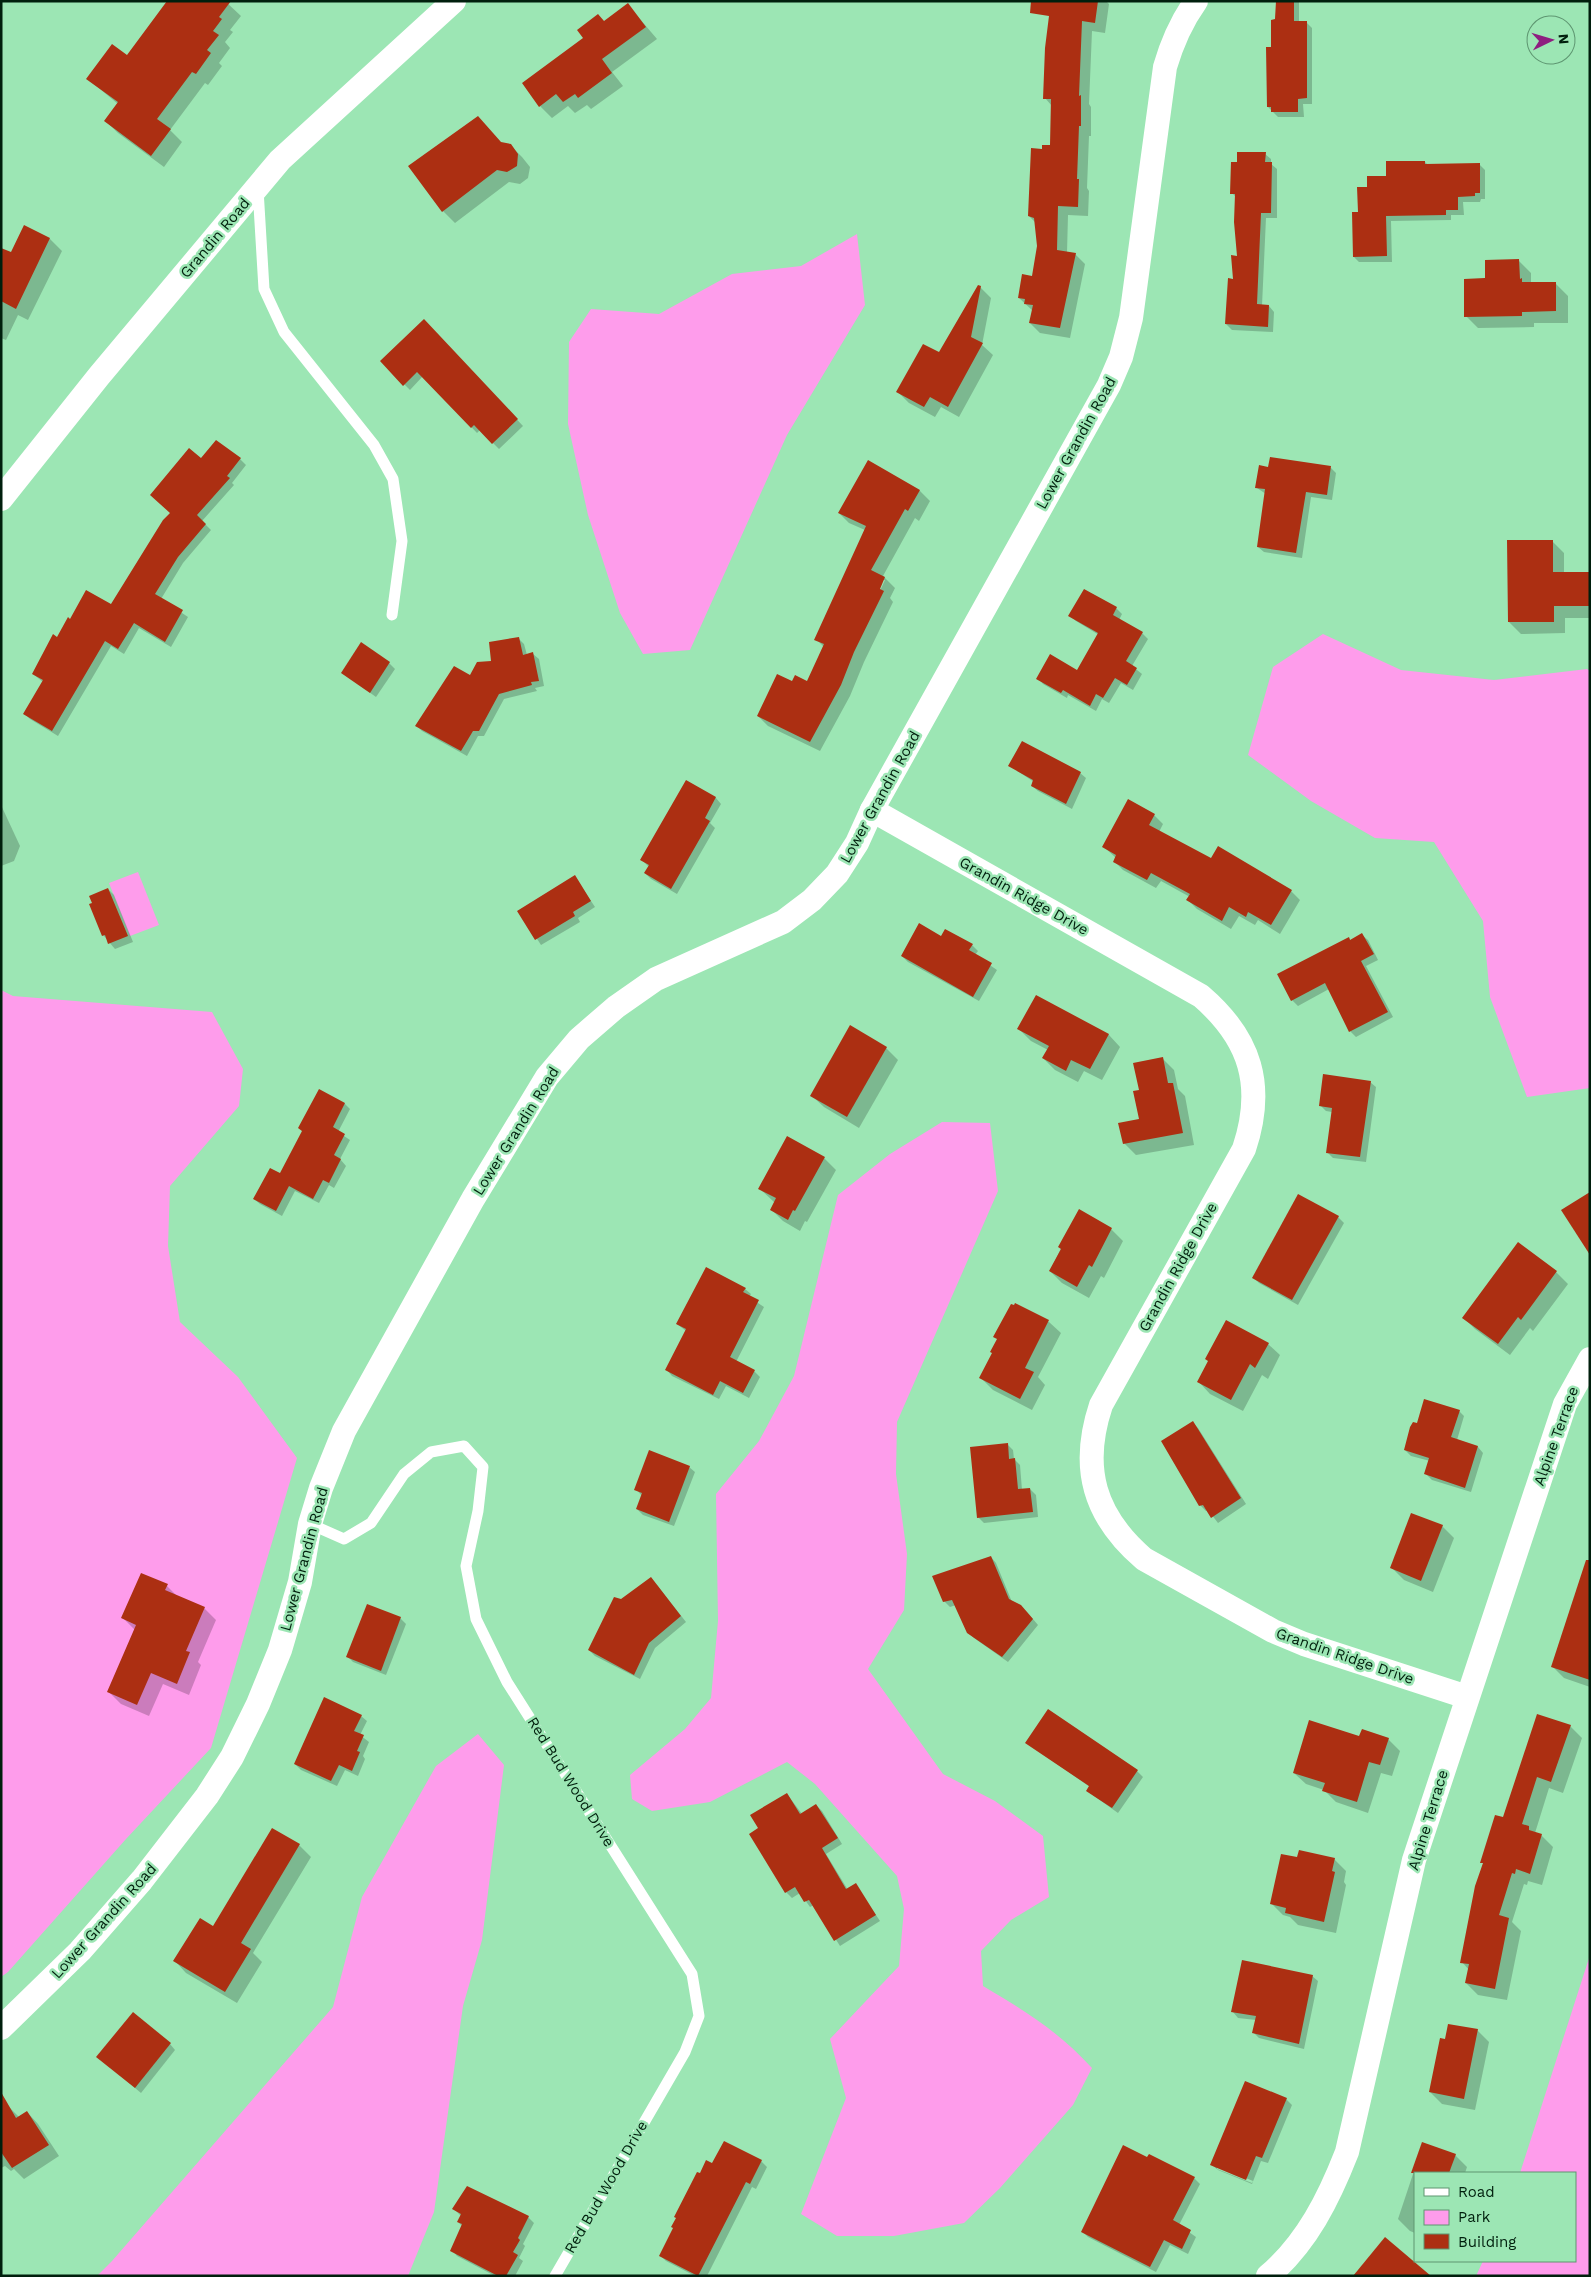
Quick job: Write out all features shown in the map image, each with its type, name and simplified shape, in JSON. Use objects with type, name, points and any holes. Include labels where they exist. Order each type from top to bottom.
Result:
[{"type":"street","name":"Grandin Road","points":[[1,498],[99,376],[280,160],[454,1]]},
{"type":"street","name":"Lower Grandin Road","points":[[1,2028],[80,1951],[142,1880],[207,1796],[232,1757],[258,1704],[280,1650],[300,1582],[310,1524],[321,1488],[344,1431],[473,1199],[547,1077],[579,1040],[601,1020],[656,978],[783,922],[812,900],[837,874],[858,843],[872,810],[1108,386],[1120,357],[1131,318],[1165,67],[1174,40],[1196,1]]},
{"type":"street","name":"Grandin Ridge Drive","points":[[872,810],[1201,996],[1230,1025],[1246,1053],[1252,1077],[1254,1101],[1251,1126],[1244,1149],[1101,1405],[1093,1429],[1090,1453],[1092,1477],[1099,1501],[1110,1523],[1125,1543],[1144,1559],[1272,1631],[1304,1644],[1467,1697]]},
{"type":"street","name":"Alpine Terrace","points":[[1268,2276],[1298,2245],[1318,2216],[1347,2152],[1414,1860],[1565,1404],[1590,1359]]},
{"type":"lane","points":[[258,187],[264,289],[284,332],[374,445],[393,479],[402,541],[392,615]]},
{"type":"lane","name":"Red Bud Wood Drive","points":[[310,1524],[344,1539],[372,1523],[404,1474],[431,1452],[464,1446],[483,1467],[478,1511],[466,1566],[476,1619],[508,1682],[692,1974],[699,2016],[685,2052],[555,2276]]},
{"type":"green space","points":[[857,234],[865,305],[787,435],[690,650],[643,654],[620,613],[588,515],[568,424],[569,342],[591,309],[659,314],[732,274],[801,266]]},
{"type":"green space","points":[[1323,634],[1401,670],[1494,680],[1587,669],[1590,671],[1590,1088],[1527,1097],[1490,997],[1483,921],[1434,842],[1375,838],[1311,801],[1248,755],[1273,667]]},
{"type":"green space","points":[[138,872],[159,925],[130,936],[109,883]]},
{"type":"green space","points":[[1,990],[13,996],[212,1012],[243,1069],[239,1106],[170,1186],[168,1246],[180,1322],[238,1377],[297,1458],[211,1748],[126,1839],[8,1972],[1,1977]]},
{"type":"green space","points":[[942,1122],[990,1123],[998,1191],[897,1422],[896,1474],[907,1554],[904,1610],[868,1669],[943,1774],[995,1801],[1043,1836],[1049,1897],[1011,1920],[981,1951],[983,1986],[1054,2032],[1092,2068],[1073,2105],[1000,2188],[964,2223],[894,2236],[837,2236],[801,2214],[846,2098],[830,2039],[899,1966],[904,1909],[897,1876],[815,1784],[787,1762],[710,1802],[652,1811],[632,1799],[630,1775],[685,1729],[711,1698],[718,1621],[716,1494],[759,1441],[794,1376],[838,1195],[890,1154]]},
{"type":"green space","points":[[478,1734],[504,1765],[482,1940],[463,2006],[434,2212],[408,2276],[97,2276],[333,2007],[362,1897],[436,1766]]},
{"type":"green space","points":[[1590,1955],[1590,2276],[1476,2276],[1483,2262],[1576,2262],[1576,2172],[1520,2172]]},
{"type":"building","points":[[167,1],[231,1],[219,17],[222,19],[213,31],[219,35],[207,50],[211,53],[196,74],[192,72],[157,119],[171,129],[151,156],[104,121],[118,102],[86,79],[112,44],[127,55]]},
{"type":"building","points":[[1031,1],[1098,1],[1095,23],[1082,21],[1079,96],[1081,95],[1081,126],[1079,126],[1077,179],[1079,179],[1078,207],[1058,206],[1057,250],[1076,253],[1060,328],[1029,323],[1033,305],[1024,304],[1025,299],[1018,298],[1022,274],[1032,276],[1037,246],[1034,218],[1028,216],[1031,148],[1042,149],[1042,145],[1050,145],[1051,99],[1043,99],[1045,48],[1049,16],[1030,13]]},
{"type":"building","points":[[1276,1],[1294,1],[1294,21],[1307,21],[1307,98],[1298,99],[1298,112],[1271,112],[1271,107],[1267,107],[1266,47],[1271,47],[1271,20],[1275,19]]},
{"type":"building","points":[[628,3],[646,27],[602,59],[612,73],[578,98],[575,94],[563,102],[556,94],[539,107],[522,83],[583,38],[577,30],[598,14],[604,21]]},
{"type":"building","points":[[478,116],[501,142],[511,144],[518,154],[517,166],[507,172],[497,170],[442,212],[408,166]]},
{"type":"building","points":[[1237,152],[1266,152],[1265,162],[1272,162],[1271,213],[1261,213],[1257,304],[1269,305],[1268,327],[1225,324],[1228,278],[1233,279],[1231,255],[1237,256],[1234,222],[1235,194],[1230,194],[1231,162],[1237,162]]},
{"type":"building","points":[[1386,161],[1425,161],[1425,164],[1480,163],[1480,193],[1475,193],[1475,196],[1458,197],[1458,210],[1446,210],[1446,215],[1386,216],[1387,256],[1353,257],[1352,212],[1358,212],[1357,187],[1367,187],[1367,176],[1386,176]]},
{"type":"building","points":[[24,225],[50,238],[16,309],[1,301],[1,248],[11,252]]},
{"type":"building","points":[[1519,259],[1520,279],[1522,278],[1522,282],[1556,282],[1556,311],[1522,312],[1522,316],[1464,317],[1464,279],[1485,278],[1485,260]]},
{"type":"building","points":[[978,285],[981,286],[971,337],[983,343],[948,407],[930,397],[924,407],[896,392],[923,344],[939,352]]},
{"type":"building","points":[[424,319],[518,419],[492,444],[474,425],[471,428],[417,372],[403,386],[380,361]]},
{"type":"building","points":[[216,440],[241,458],[227,476],[230,478],[197,515],[206,524],[178,557],[155,594],[183,610],[165,642],[134,623],[118,649],[105,641],[52,731],[23,714],[43,680],[32,674],[53,634],[57,637],[68,617],[70,619],[86,590],[111,604],[163,520],[170,513],[150,495],[189,448],[201,458]]},
{"type":"building","points":[[1270,457],[1331,466],[1327,495],[1306,492],[1296,553],[1257,547],[1265,489],[1255,488],[1259,465],[1268,467]]},
{"type":"building","points":[[868,460],[920,490],[908,511],[905,509],[871,570],[885,577],[880,589],[884,591],[854,652],[841,685],[810,742],[757,716],[777,674],[792,681],[795,675],[807,681],[824,644],[814,640],[866,526],[838,513]]},
{"type":"building","points":[[1507,540],[1553,540],[1553,572],[1590,572],[1590,606],[1554,606],[1554,622],[1508,622]]},
{"type":"building","points":[[1084,589],[1117,607],[1113,615],[1143,632],[1126,661],[1137,668],[1127,685],[1115,678],[1103,698],[1096,694],[1090,706],[1063,690],[1061,693],[1036,679],[1050,654],[1077,670],[1098,633],[1068,616]]},
{"type":"building","points":[[519,637],[523,655],[533,652],[539,681],[531,682],[532,685],[499,694],[479,731],[473,731],[461,751],[415,726],[454,666],[470,675],[477,662],[491,661],[489,642]]},
{"type":"building","points":[[361,642],[390,662],[370,693],[341,673]]},
{"type":"building","points":[[1022,741],[1081,772],[1066,804],[1031,786],[1033,780],[1008,766]]},
{"type":"building","points":[[686,780],[716,797],[705,818],[710,821],[671,889],[644,873],[649,865],[640,860]]},
{"type":"building","points":[[1128,799],[1155,814],[1149,825],[1211,858],[1218,846],[1292,890],[1271,925],[1248,912],[1246,917],[1229,907],[1222,921],[1186,900],[1190,894],[1151,873],[1147,880],[1113,862],[1116,855],[1102,847]]},
{"type":"building","points":[[575,875],[591,901],[573,912],[575,916],[535,940],[517,911]]},
{"type":"building","points":[[108,888],[128,936],[108,944],[105,935],[102,936],[89,904],[92,903],[89,896]]},
{"type":"building","points":[[919,923],[941,936],[945,929],[973,944],[969,950],[992,963],[973,997],[901,956]]},
{"type":"building","points":[[1362,933],[1374,954],[1361,961],[1388,1012],[1349,1032],[1325,983],[1291,1001],[1277,974],[1349,937],[1350,940]]},
{"type":"building","points":[[1036,995],[1109,1034],[1090,1069],[1071,1060],[1066,1071],[1042,1058],[1049,1046],[1017,1029]]},
{"type":"building","points":[[850,1025],[887,1047],[847,1117],[810,1096]]},
{"type":"building","points":[[1163,1057],[1168,1083],[1173,1083],[1183,1133],[1123,1144],[1118,1123],[1139,1119],[1133,1091],[1139,1090],[1133,1063]]},
{"type":"building","points":[[1323,1074],[1371,1081],[1360,1157],[1326,1153],[1332,1108],[1319,1106]]},
{"type":"building","points":[[319,1089],[345,1103],[333,1127],[345,1134],[334,1155],[341,1159],[329,1183],[323,1180],[313,1199],[289,1186],[276,1211],[253,1199],[270,1168],[280,1173],[302,1131],[298,1128]]},
{"type":"building","points":[[787,1136],[825,1157],[788,1220],[770,1210],[776,1198],[758,1189]]},
{"type":"building","points":[[1590,1192],[1590,1255],[1561,1210]]},
{"type":"building","points":[[1298,1194],[1339,1216],[1292,1300],[1252,1278]]},
{"type":"building","points":[[1079,1209],[1112,1228],[1092,1267],[1089,1265],[1077,1287],[1049,1271],[1061,1249],[1058,1247]]},
{"type":"building","points":[[1518,1242],[1557,1271],[1521,1320],[1518,1317],[1498,1344],[1462,1318]]},
{"type":"building","points":[[706,1267],[746,1288],[743,1292],[759,1300],[730,1357],[755,1370],[743,1393],[720,1381],[713,1395],[665,1370],[686,1329],[676,1324]]},
{"type":"building","points":[[1015,1303],[1049,1320],[1025,1368],[1034,1372],[1020,1399],[979,1378],[997,1339],[993,1337],[1011,1304],[1014,1305]]},
{"type":"building","points":[[1226,1320],[1269,1343],[1255,1368],[1250,1364],[1231,1400],[1197,1382],[1208,1361],[1205,1359]]},
{"type":"building","points":[[1424,1399],[1460,1410],[1451,1437],[1478,1446],[1465,1488],[1424,1474],[1429,1458],[1404,1450],[1410,1427],[1413,1422],[1417,1423]]},
{"type":"building","points":[[1193,1421],[1241,1498],[1211,1518],[1203,1505],[1199,1506],[1161,1441]]},
{"type":"building","points":[[1008,1443],[1009,1459],[1015,1458],[1018,1489],[1030,1488],[1033,1512],[977,1518],[970,1447]]},
{"type":"building","points":[[649,1450],[690,1466],[669,1522],[636,1509],[642,1493],[634,1490]]},
{"type":"building","points":[[1411,1513],[1443,1525],[1421,1581],[1390,1568]]},
{"type":"building","points":[[991,1556],[1009,1599],[1021,1605],[1033,1619],[1002,1657],[967,1633],[952,1600],[943,1602],[932,1576]]},
{"type":"building","points":[[1586,1560],[1590,1560],[1590,1680],[1551,1667]]},
{"type":"building","points":[[141,1573],[168,1584],[165,1590],[205,1607],[186,1651],[190,1652],[177,1684],[151,1673],[137,1705],[107,1692],[136,1625],[121,1618]]},
{"type":"building","points":[[651,1577],[681,1616],[649,1643],[634,1675],[588,1650],[614,1597],[621,1599]]},
{"type":"building","points":[[367,1604],[401,1617],[381,1671],[346,1657]]},
{"type":"building","points":[[324,1697],[362,1715],[354,1731],[364,1735],[357,1751],[360,1752],[352,1771],[339,1765],[331,1781],[294,1764]]},
{"type":"building","points":[[1048,1709],[1138,1770],[1112,1808],[1086,1791],[1089,1786],[1025,1743]]},
{"type":"building","points":[[1537,1714],[1571,1725],[1551,1782],[1537,1777],[1522,1824],[1529,1826],[1529,1830],[1542,1834],[1530,1874],[1516,1869],[1515,1874],[1512,1873],[1499,1915],[1509,1918],[1495,1989],[1465,1983],[1469,1964],[1460,1963],[1475,1886],[1483,1863],[1480,1863],[1495,1815],[1503,1817]]},
{"type":"building","points":[[1309,1720],[1359,1736],[1362,1729],[1389,1738],[1380,1765],[1369,1762],[1357,1802],[1322,1791],[1325,1783],[1293,1773]]},
{"type":"building","points":[[787,1793],[800,1814],[816,1804],[838,1838],[822,1848],[846,1889],[856,1883],[876,1915],[834,1941],[809,1900],[804,1902],[795,1887],[785,1893],[749,1834],[758,1828],[750,1815]]},
{"type":"building","points":[[272,1828],[300,1844],[241,1943],[251,1949],[225,1992],[173,1961],[200,1918],[213,1926]]},
{"type":"building","points":[[1299,1850],[1335,1858],[1332,1871],[1335,1872],[1324,1922],[1285,1913],[1286,1908],[1270,1904],[1281,1854],[1297,1857]]},
{"type":"building","points":[[1242,1960],[1313,1975],[1299,2044],[1252,2033],[1256,2016],[1231,2012]]},
{"type":"building","points":[[133,2012],[171,2043],[135,2088],[96,2057]]},
{"type":"building","points":[[1448,2024],[1478,2029],[1464,2099],[1429,2092],[1440,2038],[1445,2039]]},
{"type":"building","points":[[1245,2081],[1287,2098],[1262,2158],[1256,2156],[1246,2180],[1210,2165]]},
{"type":"building","points":[[1,2092],[16,2118],[27,2111],[49,2145],[12,2168],[1,2152]]},
{"type":"building","points":[[724,2141],[762,2160],[750,2184],[746,2182],[698,2276],[659,2256],[673,2228],[671,2227],[676,2218],[674,2217],[697,2172],[700,2173],[706,2160],[712,2163]]},
{"type":"building","points":[[1422,2142],[1456,2154],[1449,2172],[1411,2173]]},
{"type":"building","points":[[1123,2145],[1147,2157],[1149,2154],[1195,2177],[1173,2220],[1191,2230],[1182,2249],[1164,2240],[1150,2267],[1081,2232]]},
{"type":"building","points":[[467,2186],[529,2216],[518,2238],[520,2240],[513,2252],[518,2255],[506,2276],[498,2276],[450,2251],[462,2224],[457,2222],[461,2214],[452,2209]]},
{"type":"building","points":[[1385,2237],[1431,2276],[1353,2276]]}]
